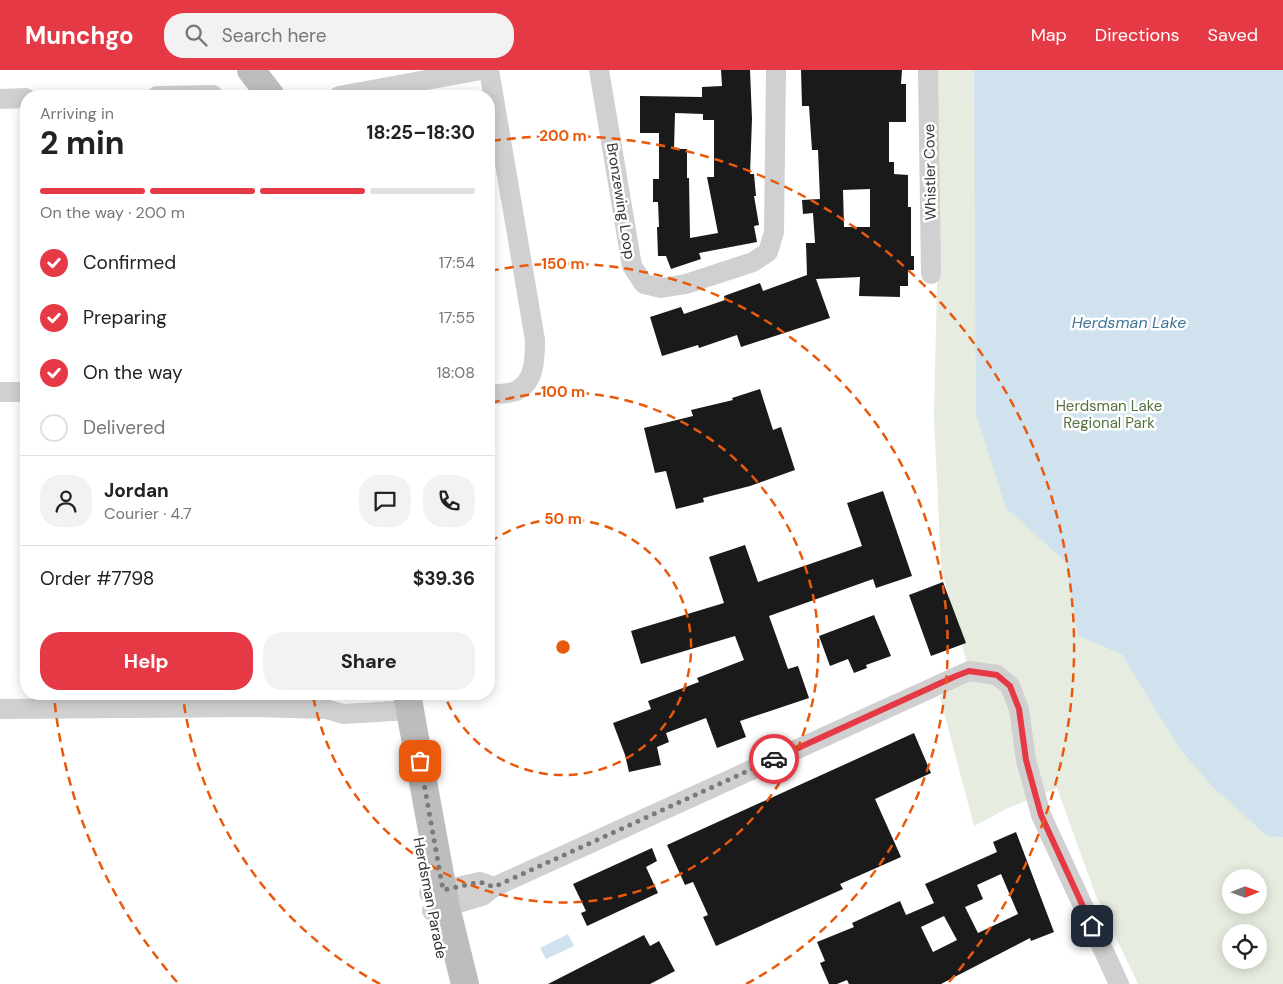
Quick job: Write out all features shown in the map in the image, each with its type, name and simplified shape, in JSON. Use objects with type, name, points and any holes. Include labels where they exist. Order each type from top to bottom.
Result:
[{"type":"main road","points":[[251,70],[266,90]]},
{"type":"main road","name":"Herdsman Parade","points":[[400,702],[437,900],[444,974],[448,984]]},
{"type":"main road","name":"Herdsman Parade","points":[[437,900],[465,984]]},
{"type":"street","points":[[372,90],[481,70]]},
{"type":"street","points":[[489,70],[492,90]]},
{"type":"street","name":"Bronzewing Loop","points":[[600,70],[632,266],[644,284],[661,288],[686,284],[753,262],[768,252],[774,232],[776,70]]},
{"type":"street","name":"Whistler Cove","points":[[928,70],[931,274]]},
{"type":"street","points":[[0,99],[20,98]]},
{"type":"street","points":[[495,105],[535,340],[535,360],[532,374],[522,387],[513,392],[495,394]]},
{"type":"street","points":[[0,392],[20,392]]},
{"type":"street","points":[[437,900],[480,882],[494,887],[969,671],[997,675],[1010,686],[1019,709],[1026,760],[1041,815],[1119,984]]},
{"type":"street","points":[[0,709],[254,707],[326,709],[343,714],[400,702]]},
{"type":"green space","name":"Herdsman Lake","points":[[933,70],[1283,70],[1283,984],[1138,984],[1096,896],[1057,788],[1006,809],[974,826],[940,697],[969,671],[941,567],[934,417],[937,282]]},
{"type":"water","name":"Herdsman Lake","points":[[974,70],[1283,70],[1283,837],[1267,836],[1213,787],[1179,748],[1122,654],[1078,636],[1066,562],[1006,508],[976,414]]},
{"type":"water","points":[[568,934],[574,946],[546,959],[540,948]]},
{"type":"building","points":[[721,70],[750,70],[752,119],[750,174],[754,174],[756,196],[754,196],[759,225],[754,226],[757,242],[699,253],[701,259],[671,269],[666,256],[658,256],[658,202],[653,202],[653,179],[659,179],[659,133],[640,133],[640,96],[702,97],[702,87],[722,86]],"holes":[[[675,113],[703,114],[703,120],[714,120],[714,177],[707,177],[718,233],[690,238],[687,149],[674,149]]]},
{"type":"building","points":[[801,70],[902,70],[901,84],[906,84],[906,122],[889,122],[889,162],[894,162],[894,174],[908,175],[908,207],[911,207],[911,256],[914,256],[914,270],[908,270],[908,286],[900,286],[900,297],[859,296],[860,277],[816,279],[830,318],[741,347],[737,335],[699,348],[698,345],[662,356],[650,317],[681,307],[684,314],[725,300],[724,296],[760,283],[763,291],[807,275],[806,243],[815,243],[813,213],[803,214],[802,200],[820,199],[818,150],[812,150],[809,106],[802,106]],"holes":[[[870,189],[870,227],[844,227],[843,190]]]},
{"type":"building","points":[[760,389],[773,430],[781,427],[795,470],[750,486],[703,498],[704,502],[676,509],[666,471],[655,473],[644,428],[693,416],[691,410],[733,400],[732,398]]},
{"type":"building","points":[[883,491],[912,576],[876,588],[873,579],[769,616],[788,669],[798,666],[809,698],[740,721],[746,737],[717,748],[706,718],[666,733],[669,742],[657,747],[661,765],[629,772],[613,723],[651,709],[648,701],[699,682],[697,678],[744,660],[735,636],[641,664],[631,631],[724,603],[709,557],[745,545],[758,582],[862,546],[847,503]]},
{"type":"building","points":[[943,582],[966,643],[931,656],[909,595]]},
{"type":"building","points":[[874,615],[891,656],[866,665],[867,668],[854,673],[848,659],[830,666],[819,636]]},
{"type":"building","points":[[914,733],[931,773],[875,799],[901,857],[840,884],[843,889],[716,946],[703,917],[708,915],[693,882],[685,885],[667,845]]},
{"type":"building","points":[[1016,832],[1054,932],[1031,941],[1030,938],[941,984],[849,984],[847,980],[837,984],[829,984],[820,963],[825,961],[817,942],[854,927],[852,923],[900,901],[906,915],[934,903],[925,884],[997,852],[993,842]],"holes":[[[1001,874],[1018,914],[978,933],[965,907],[983,899],[977,885]],[[944,916],[957,940],[933,952],[921,927]]]},
{"type":"building","points":[[652,848],[657,861],[646,867],[658,893],[587,926],[581,913],[586,911],[573,884]]},
{"type":"building","points":[[644,935],[650,946],[659,941],[675,971],[650,984],[548,984]]},
{"type":"way so far","points":[[420,761],[443,890],[480,882],[494,887],[774,759]]},
{"type":"route","points":[[774,759],[969,671],[997,675],[1010,686],[1019,709],[1026,760],[1041,815],[1092,926]]},
{"type":"park label","name":"Herdsman Lake Regional Park","points":[[1109,414]]}]
